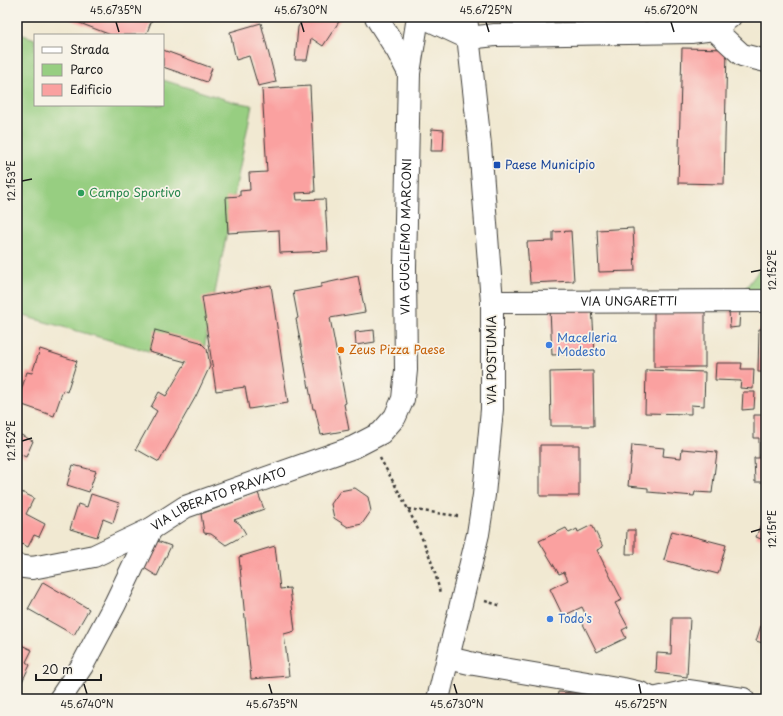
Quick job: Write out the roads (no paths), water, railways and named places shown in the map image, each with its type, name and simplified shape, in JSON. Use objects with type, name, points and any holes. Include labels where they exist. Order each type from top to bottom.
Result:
[{"type":"street","points":[[376,17],[397,50],[409,73]]},
{"type":"street","name":"VIA GUGLIEMO MARCONI","points":[[403,399],[406,370],[409,73],[418,17]]},
{"type":"street","points":[[423,17],[495,35],[691,32],[722,23],[742,55],[766,61]]},
{"type":"street","name":"VIA POSTUMIA","points":[[438,699],[478,534],[484,496],[492,409],[492,302],[480,145],[467,28]]},
{"type":"street","name":"VIA UNGARETTI","points":[[492,302],[766,301]]},
{"type":"street","name":"VIA LIBERATO PRAVATO","points":[[17,566],[32,568],[94,556],[151,529],[185,507],[354,447],[381,433],[395,417],[403,399]]},
{"type":"street","points":[[60,699],[86,659],[115,604],[151,529]]},
{"type":"street","points":[[448,658],[474,664],[623,689],[653,699],[688,691],[743,699]]},
{"type":"place","name":"Paese Municipio","points":[[497,165]]},
{"type":"place","name":"Campo Sportivo","points":[[81,193]]},
{"type":"place","name":"Macelleria Modesto","points":[[549,345]]},
{"type":"place","name":"Zeus Pizza Paese","points":[[341,350]]},
{"type":"place","name":"Todo's","points":[[550,619]]}]
